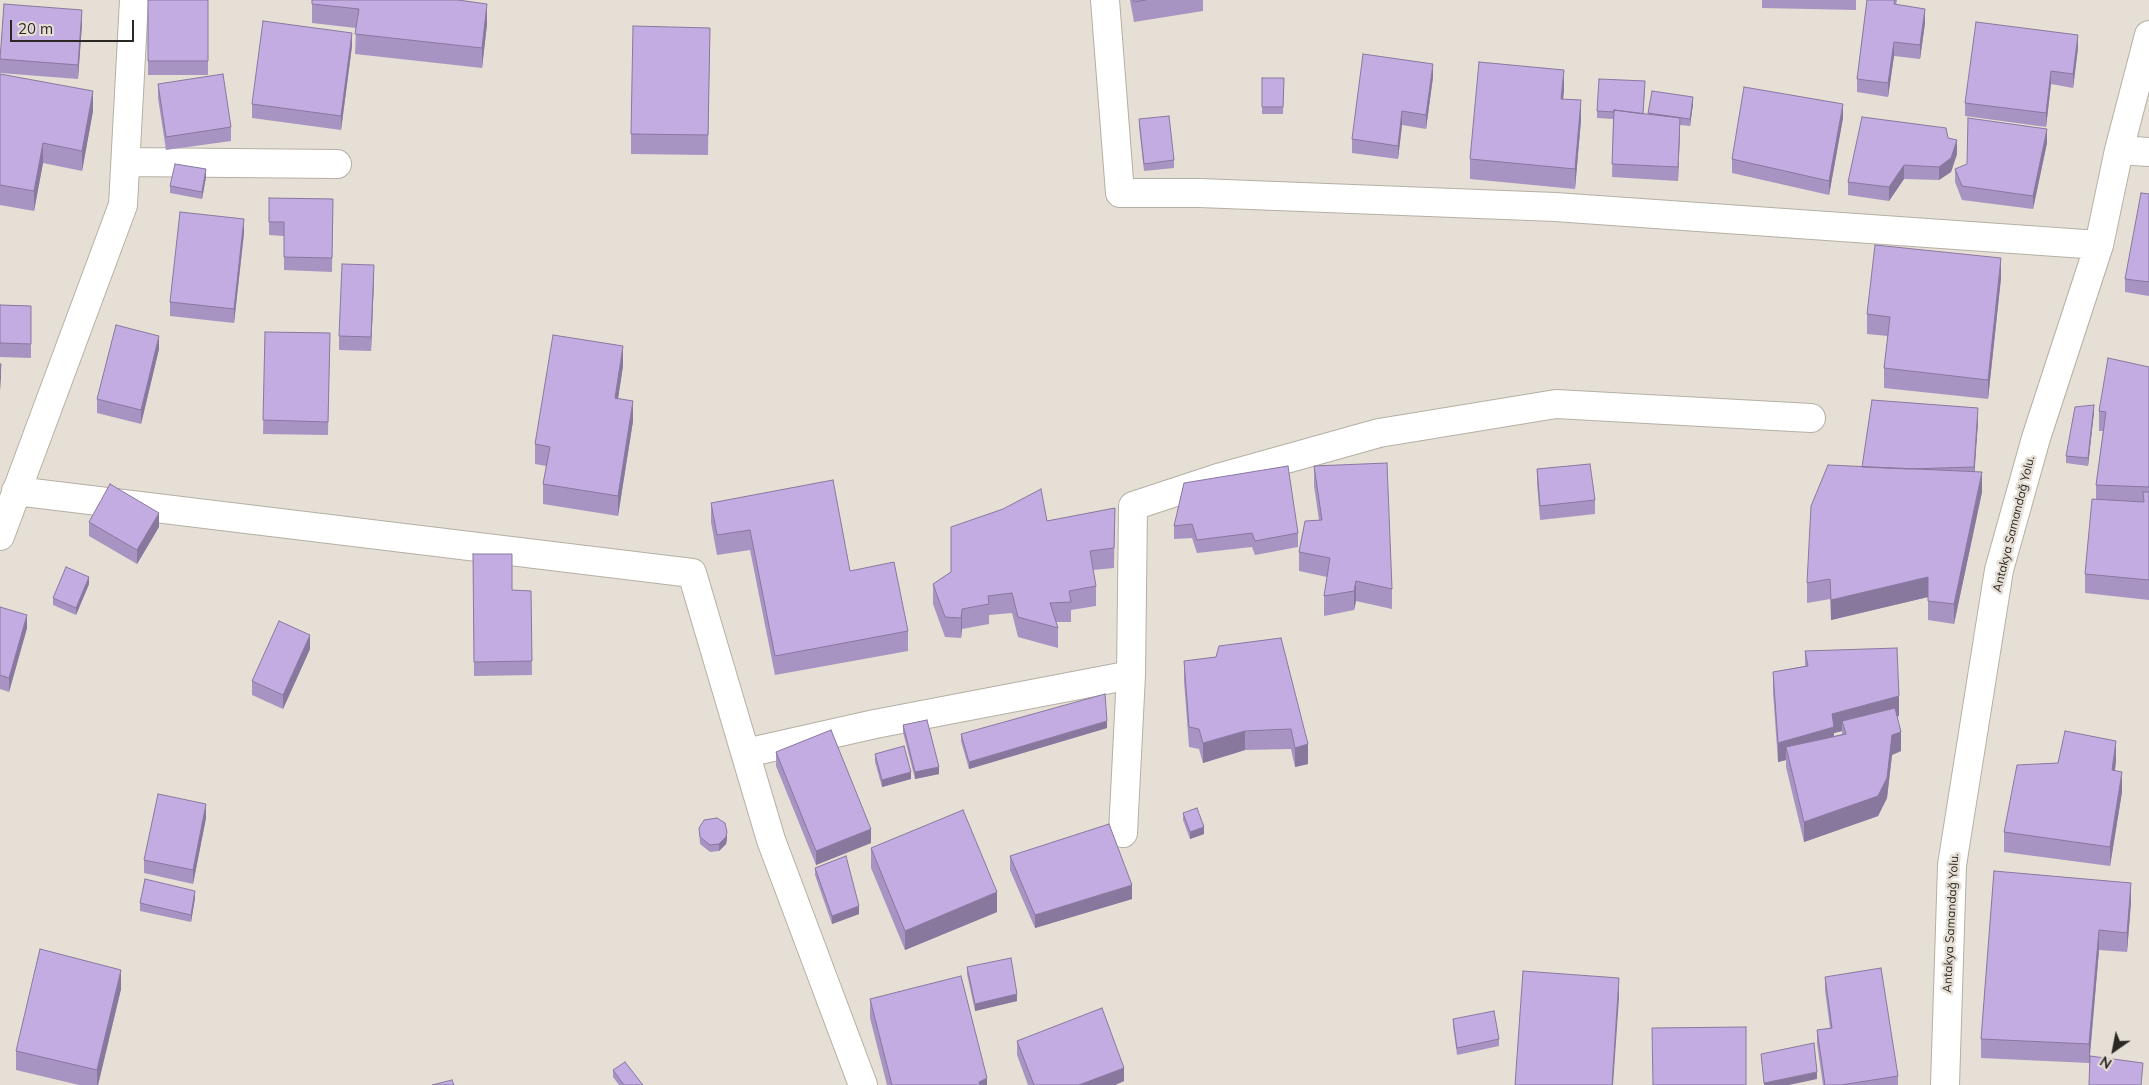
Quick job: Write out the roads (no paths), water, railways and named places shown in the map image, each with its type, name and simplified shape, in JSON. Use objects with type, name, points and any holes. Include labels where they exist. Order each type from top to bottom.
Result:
[{"type":"street","points":[[0,536],[123,205],[134,0]]},
{"type":"street","points":[[1105,0],[1120,193],[1200,193],[1555,207],[2099,245]]},
{"type":"street","name":"Antakya Samandağ Yolu.","points":[[1945,1085],[1952,865],[1999,570],[2036,438],[2099,245],[2119,150],[2149,35]]},
{"type":"street","points":[[2119,150],[2149,152]]},
{"type":"street","points":[[126,162],[337,164]]},
{"type":"street","points":[[1123,832],[1131,674],[1133,506],[1218,478],[1379,434],[1556,404],[1811,418]]},
{"type":"street","points":[[16,491],[692,573],[771,840],[863,1085]]},
{"type":"street","points":[[746,753],[875,724],[1131,674]]}]
